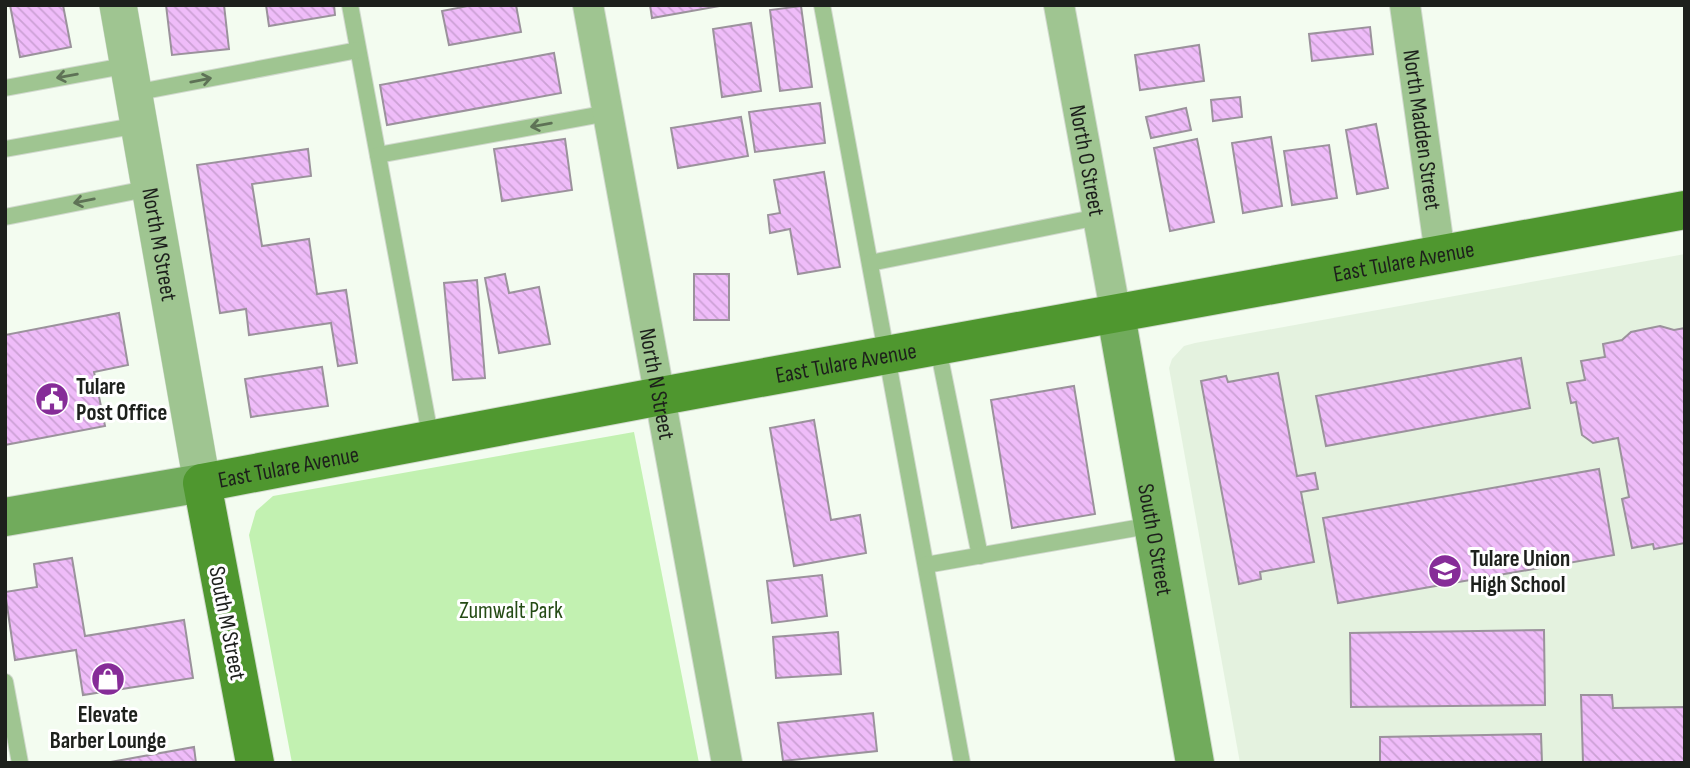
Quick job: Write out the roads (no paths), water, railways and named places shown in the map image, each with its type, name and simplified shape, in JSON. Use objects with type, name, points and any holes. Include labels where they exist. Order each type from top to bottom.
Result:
[{"type":"main road","name":"East Tulare Avenue","points":[[5,517],[1685,210]]},
{"type":"main road","name":"South O Street","points":[[1116,314],[1195,763]]},
{"type":"main road","name":"South M Street","points":[[202,483],[255,763]]},
{"type":"street","name":"North M Street","points":[[118,5],[202,483]]},
{"type":"street","name":"North N Street","points":[[588,5],[727,763]]},
{"type":"street","name":"North O Street","points":[[1059,5],[1116,314]]},
{"type":"street","name":"North Madden Street","points":[[1405,5],[1440,254]]},
{"type":"lane","points":[[350,5],[431,441]]},
{"type":"lane","points":[[822,5],[962,763]]},
{"type":"lane","points":[[5,149],[134,95],[358,50]]},
{"type":"lane","points":[[5,88],[134,95]]},
{"type":"lane","points":[[378,155],[608,113]]},
{"type":"lane","points":[[5,217],[151,188]]},
{"type":"lane","points":[[870,263],[1098,216]]},
{"type":"lane","points":[[937,348],[980,556]]},
{"type":"lane","points":[[926,565],[1153,525]]},
{"type":"lane","points":[[5,682],[20,763]]},
{"type":"place","name":"Tulare Post Office","points":[[52,399]]},
{"type":"place","name":"Tulare Union High School","points":[[1445,571]]},
{"type":"place","name":"Elevate Barber Lounge","points":[[108,679]]},
{"type":"park label","name":"Zumwalt Park","points":[[511,610]]}]
